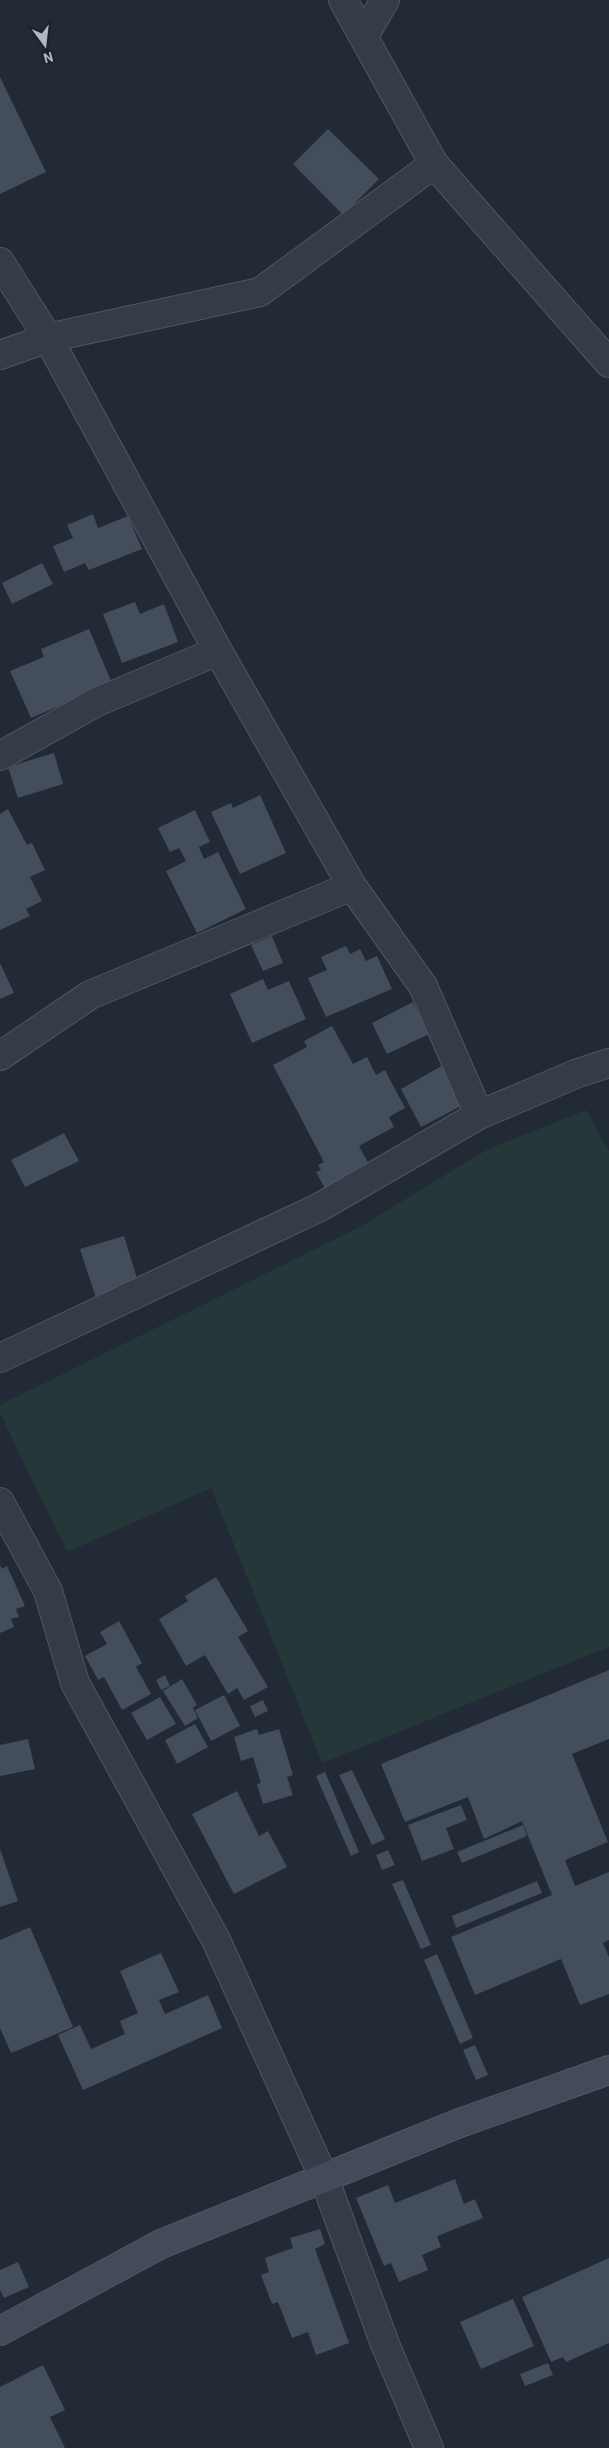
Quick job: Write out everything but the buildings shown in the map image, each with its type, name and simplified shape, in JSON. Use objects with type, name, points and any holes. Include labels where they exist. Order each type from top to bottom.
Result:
[{"type":"street","points":[[343,0],[434,164],[609,363]]},
{"type":"street","points":[[364,36],[384,0]]},
{"type":"street","points":[[0,356],[48,338],[260,292],[434,164]]},
{"type":"street","points":[[0,262],[48,338],[218,651],[352,886],[423,986],[479,1114]]},
{"type":"street","points":[[0,756],[97,702],[218,651]]},
{"type":"street","points":[[0,1056],[90,995],[352,886]]},
{"type":"street","points":[[0,1358],[320,1207],[479,1114],[578,1073],[609,1063]]},
{"type":"street","points":[[0,1502],[48,1590],[75,1682],[216,1940],[324,2178],[385,2344],[429,2448]]},
{"type":"street","points":[[0,2331],[161,2244],[457,2124],[609,2070]]},
{"type":"shaded area","points":[[586,1110],[609,1151],[609,1647],[322,1763],[211,1488],[67,1552],[0,1413],[0,1405],[358,1228],[488,1149]]}]
